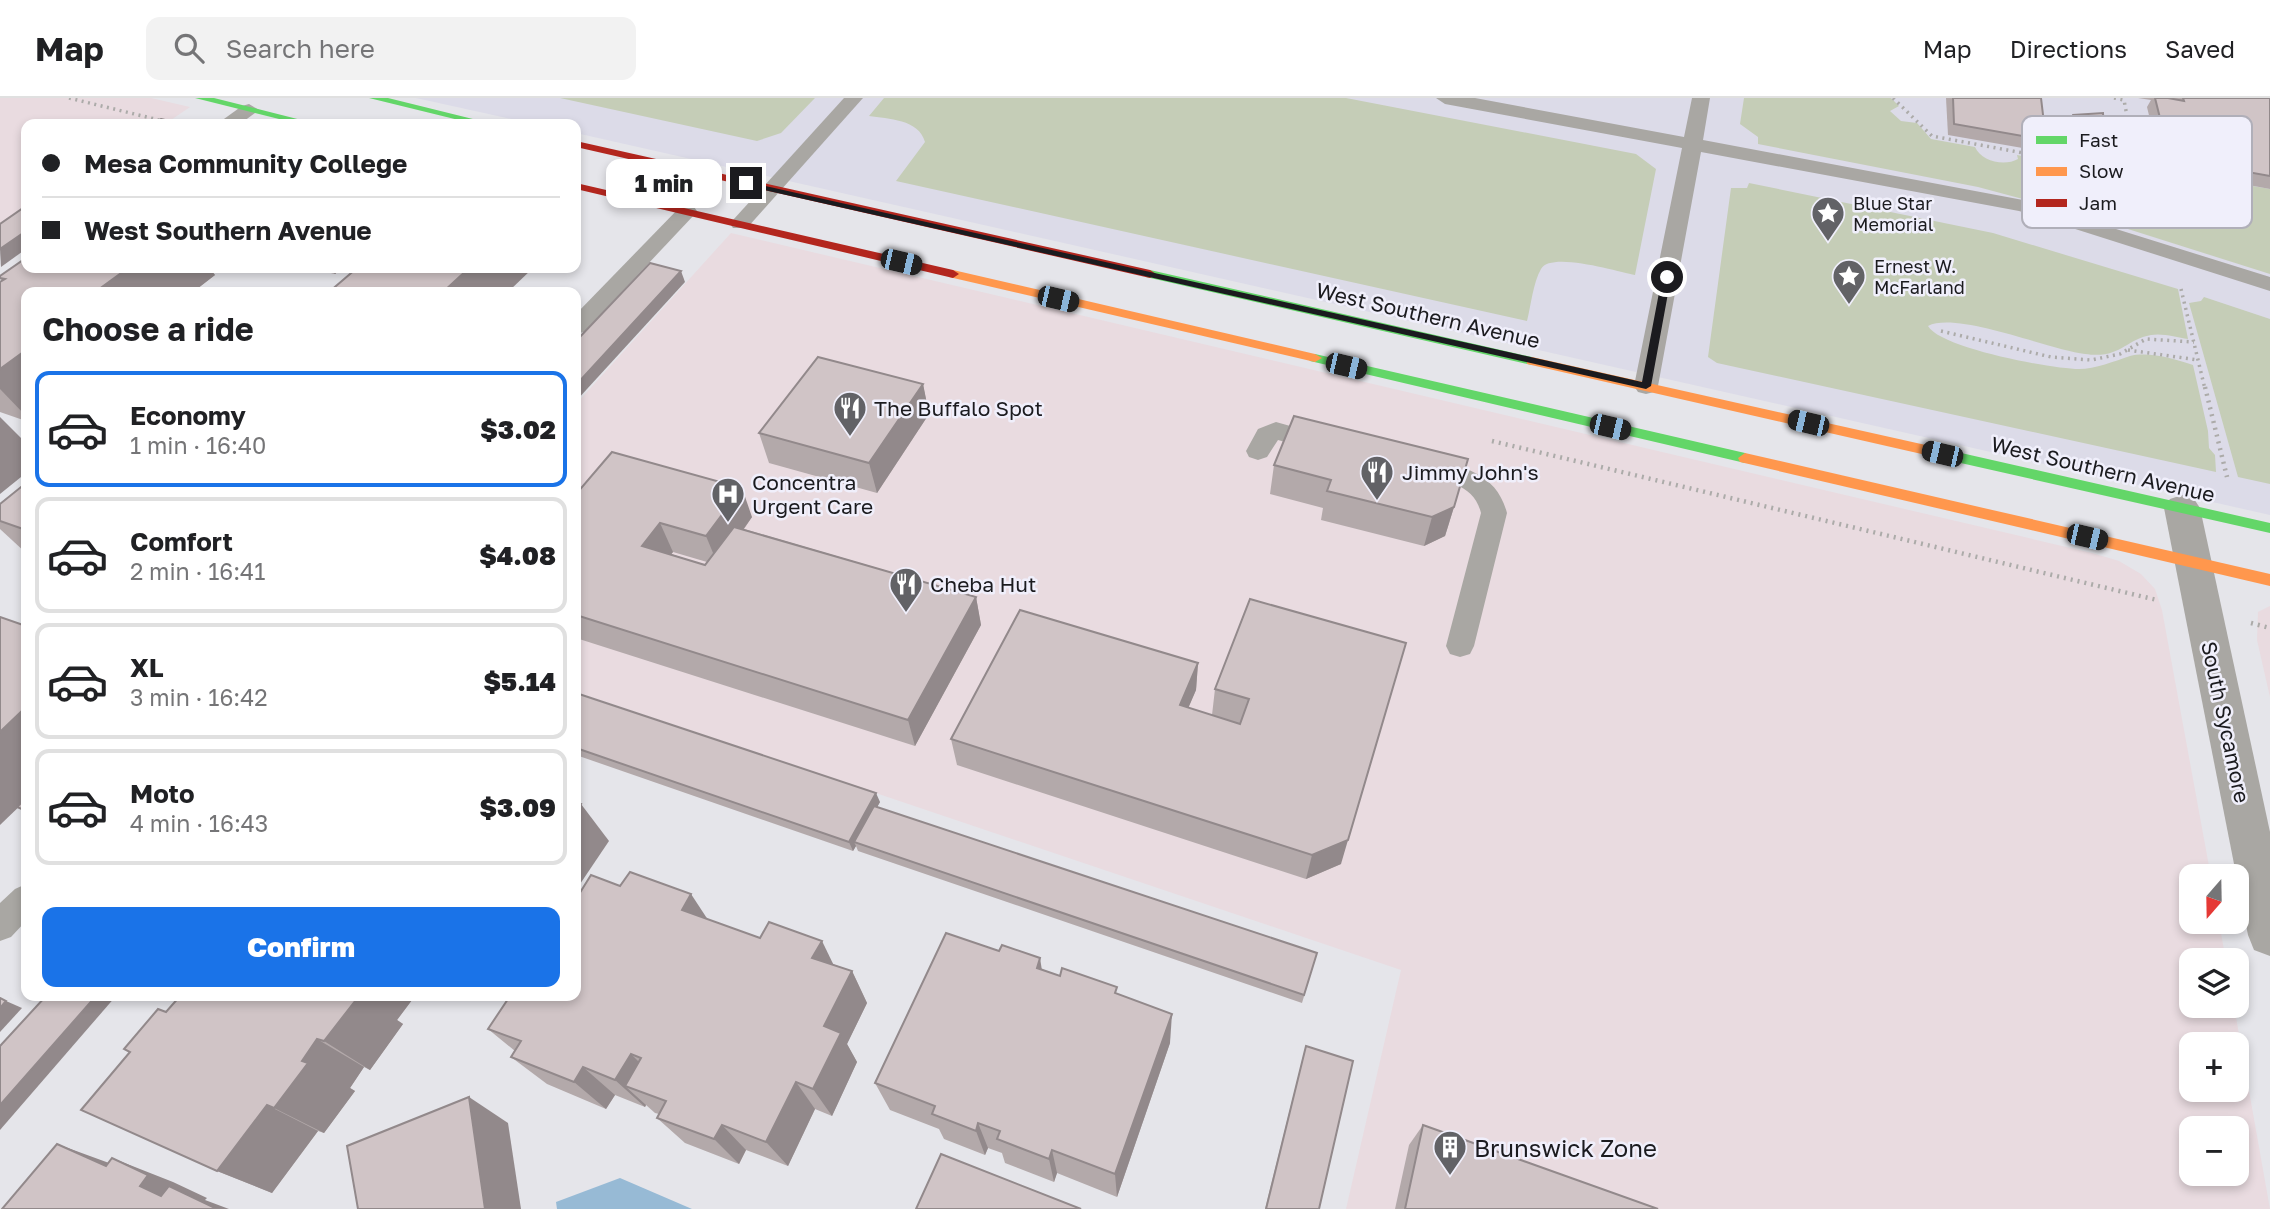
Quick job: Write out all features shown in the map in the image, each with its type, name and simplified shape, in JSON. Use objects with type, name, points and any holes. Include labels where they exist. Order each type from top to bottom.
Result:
[{"type":"main road","points":[[200,98],[290,119]]},
{"type":"main road","points":[[374,98],[466,119]]},
{"type":"main road","name":"West Southern Avenue","points":[[581,145],[2270,528]]},
{"type":"main road","points":[[581,187],[2270,580]]},
{"type":"street","name":"South Sycamore","points":[[2182,508],[2270,935]]},
{"type":"lane","points":[[740,224],[854,98]]},
{"type":"lane","points":[[1445,98],[2022,206]]},
{"type":"lane","points":[[1646,386],[1701,98]]},
{"type":"lane","points":[[235,119],[249,110]]},
{"type":"lane","points":[[581,322],[687,211]]},
{"type":"lane","points":[[2093,228],[2270,284]]},
{"type":"lane","points":[[1258,451],[1267,435],[1276,431],[1348,450]]},
{"type":"lane","points":[[1410,465],[1461,476],[1482,488],[1492,498],[1494,513],[1460,646]]},
{"type":"lane","points":[[0,926],[21,904]]},
{"type":"path","points":[[69,98],[157,119]]},
{"type":"path","points":[[1893,98],[1932,136],[2022,153]]},
{"type":"path","points":[[2114,98],[2124,100],[2127,116]]},
{"type":"path","points":[[2180,285],[2228,482]]},
{"type":"path","points":[[1941,331],[2051,357],[2091,360],[2120,354],[2146,340],[2194,342]]},
{"type":"path","points":[[2127,350],[2198,360]]},
{"type":"shaded area","points":[[0,98],[151,98],[190,107],[172,119],[21,119],[21,222],[0,237]]},
{"type":"shaded area","points":[[416,98],[2270,98],[2270,515],[581,134],[581,119],[511,119]]},
{"type":"shaded area","points":[[731,233],[2092,553],[2119,561],[2141,574],[2155,589],[2162,610],[2209,864],[2179,864],[2179,934],[2221,934],[2224,948],[2179,948],[2179,1018],[2236,1018],[2239,1032],[2179,1032],[2179,1102],[2249,1102],[2249,1091],[2270,1209],[1346,1209],[1401,970],[581,694],[581,398]]},
{"type":"shaded area","points":[[2270,606],[2270,697],[2257,640],[2258,612]]},
{"type":"green space","points":[[560,98],[815,98],[781,133],[757,141]]},
{"type":"green space","points":[[884,98],[1346,98],[1636,154],[1656,169],[1635,275],[1571,262],[1547,264],[1541,269],[1536,281],[1527,321],[896,181],[925,142],[922,134],[910,124],[869,116]]},
{"type":"green space","points":[[1744,98],[1891,98],[1899,106],[1890,111],[1901,121],[1917,123],[1931,139],[1975,147],[1982,156],[1994,161],[2012,161],[2018,159],[2017,155],[2022,156],[2022,199],[1978,187],[1758,144],[1758,137],[1740,124]]},
{"type":"green space","points":[[1749,183],[1993,233],[2178,289],[2188,339],[2151,335],[2107,354],[2069,351],[1960,323],[1928,326],[1953,342],[1974,349],[2065,368],[2085,369],[2145,354],[2193,365],[2208,431],[2209,448],[2215,455],[2216,472],[1717,363],[1708,357],[1731,188],[1747,188]]},
{"type":"green space","points":[[2252,186],[2270,189],[2270,274],[2125,228],[2252,228]]},
{"type":"green space","points":[[2204,297],[2270,319],[2270,484],[2238,477],[2189,303],[2201,301]]},
{"type":"water","points":[[620,1178],[692,1209],[557,1209],[556,1202]]},
{"type":"building","points":[[1953,98],[2041,98],[2043,116],[2022,116],[2022,136],[1954,124]]},
{"type":"building","points":[[2155,98],[2184,101],[2183,98],[2270,98],[2270,176],[2252,173],[2252,116],[2160,116]]},
{"type":"building","points":[[2103,113],[2103,116],[2072,116]]},
{"type":"building","points":[[21,209],[21,234],[0,249],[0,224]]},
{"type":"building","points":[[21,261],[21,273],[121,273],[102,287],[21,287],[21,354],[0,369],[0,282],[5,279],[0,276]]},
{"type":"building","points":[[650,263],[681,271],[581,380],[581,336]]},
{"type":"building","points":[[351,273],[464,273],[448,287],[335,287]]},
{"type":"building","points":[[818,357],[923,384],[869,463],[759,433]]},
{"type":"building","points":[[1294,416],[1468,459],[1454,507],[1432,517],[1327,491],[1331,480],[1274,465]]},
{"type":"building","points":[[612,452],[742,488],[706,536],[660,523],[642,546],[705,565],[734,527],[976,597],[908,720],[581,617],[581,488]]},
{"type":"building","points":[[21,487],[21,528],[0,521],[0,504]]},
{"type":"building","points":[[1250,599],[1406,643],[1348,840],[1312,855],[951,739],[1020,610],[1198,663],[1180,705],[1240,724],[1249,699],[1215,689]]},
{"type":"building","points":[[0,617],[21,624],[21,712],[0,732]]},
{"type":"building","points":[[581,695],[876,793],[849,842],[581,750]]},
{"type":"building","points":[[874,806],[1317,953],[1304,995],[854,842]]},
{"type":"building","points":[[630,872],[691,894],[682,910],[760,938],[769,922],[822,941],[812,958],[852,971],[824,1026],[841,1033],[813,1089],[796,1082],[766,1142],[722,1125],[714,1139],[657,1118],[666,1101],[625,1086],[641,1058],[631,1054],[615,1080],[583,1067],[574,1082],[511,1057],[521,1041],[488,1029],[507,1001],[581,1001],[581,891],[591,875],[620,886]]},
{"type":"building","points":[[946,933],[999,951],[1002,945],[1040,958],[1037,968],[1060,976],[1062,968],[1117,987],[1115,993],[1172,1014],[1115,1174],[1052,1150],[1049,1159],[997,1139],[1000,1131],[978,1123],[976,1131],[932,1114],[935,1106],[875,1083]]},
{"type":"building","points":[[41,1001],[92,1001],[0,1105],[0,1046]]},
{"type":"building","points":[[176,1001],[355,1001],[324,1041],[317,1039],[302,1061],[308,1063],[274,1108],[267,1105],[217,1171],[81,1110],[130,1052],[124,1049],[158,1009],[166,1012]]},
{"type":"building","points":[[1306,1046],[1353,1061],[1319,1209],[1266,1209]]},
{"type":"building","points":[[469,1097],[485,1209],[358,1209],[347,1146]]},
{"type":"building","points":[[1423,1125],[1658,1209],[1405,1209]]},
{"type":"building","points":[[57,1144],[106,1166],[112,1158],[148,1175],[140,1186],[161,1196],[169,1186],[217,1209],[2,1209]]},
{"type":"building","points":[[941,1154],[1081,1209],[916,1209]]},
{"type":"traffic: fast","points":[[200,98],[290,119]]},
{"type":"traffic: fast","points":[[374,98],[466,119]]},
{"type":"traffic: fast","points":[[1150,274],[1532,361]]},
{"type":"traffic: fast","points":[[1315,358],[1745,458]]},
{"type":"traffic: fast","points":[[1948,455],[2270,528]]},
{"type":"traffic: slow","points":[[953,274],[1315,358]]},
{"type":"traffic: slow","points":[[1532,361],[1948,455]]},
{"type":"traffic: slow","points":[[1745,458],[2270,580]]},
{"type":"traffic: jam","points":[[581,145],[1150,274]]},
{"type":"traffic: jam","points":[[581,187],[953,274]]},
{"type":"place","name":"Blue Star Memorial","points":[[1828,243]]},
{"type":"place","name":"Ernest W. McFarland","points":[[1849,306]]},
{"type":"place","name":"The Buffalo Spot","points":[[850,438]]},
{"type":"place","name":"Jimmy John's","points":[[1377,502]]},
{"type":"place","name":"Concentra Urgent Care","points":[[728,524]]},
{"type":"place","name":"Cheba Hut","points":[[906,614]]},
{"type":"place","name":"Brunswick Zone","points":[[1450,1177]]},
{"type":"route","points":[[746,183],[1646,386],[1667,277]]}]
